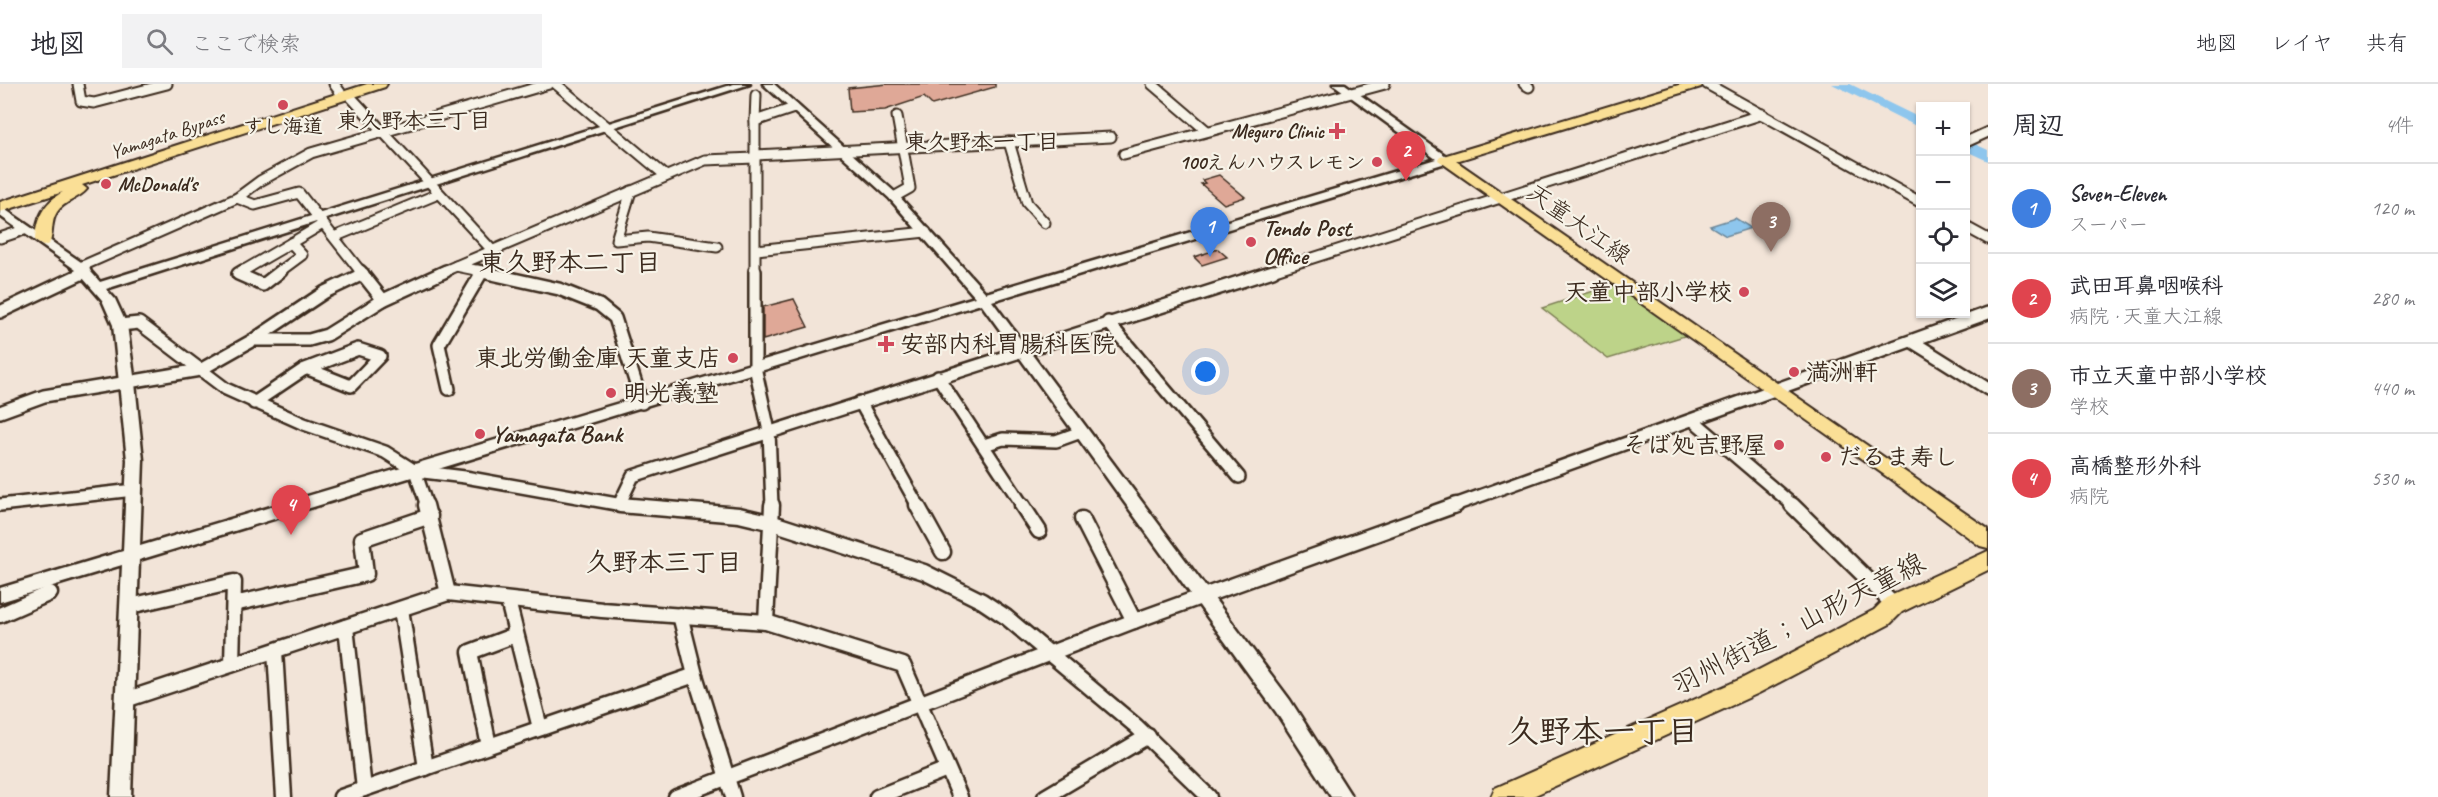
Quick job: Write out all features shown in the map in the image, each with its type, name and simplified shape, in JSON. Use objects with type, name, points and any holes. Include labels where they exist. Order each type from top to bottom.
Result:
[{"type":"main road","name":"Yamagata Bypass","points":[[0,199],[364,84]]},
{"type":"main road","name":"Yamagata Bypass","points":[[0,208],[131,166],[341,90],[380,84]]},
{"type":"main road","points":[[1445,160],[1696,84]]},
{"type":"main road","name":"天童大江線","points":[[1445,160],[1988,540]]},
{"type":"main road","points":[[43,241],[42,225],[45,217],[60,200],[91,183],[131,166]]},
{"type":"main road","name":"羽州街道；山形天童線","points":[[1504,797],[1574,762],[1701,709],[1787,669],[1882,617],[1894,605],[1988,560]]},
{"type":"street","points":[[78,84],[81,101],[94,103],[167,84]]},
{"type":"street","points":[[0,312],[83,270],[110,252],[237,198],[260,180],[311,153],[549,84]]},
{"type":"street","points":[[556,84],[666,176]]},
{"type":"street","points":[[99,286],[321,220],[427,182],[745,84]]},
{"type":"street","points":[[768,84],[894,197],[982,298],[1283,706],[1342,797]]},
{"type":"street","points":[[1152,84],[1207,131]]},
{"type":"street","points":[[1338,84],[1445,160]]},
{"type":"street","points":[[1124,154],[1385,84]]},
{"type":"street","points":[[1707,84],[1916,200]]},
{"type":"street","points":[[341,90],[491,249]]},
{"type":"street","points":[[756,94],[755,367],[769,431],[773,523],[766,621]]},
{"type":"street","points":[[755,121],[794,108]]},
{"type":"street","points":[[619,505],[633,476],[1763,114]]},
{"type":"street","points":[[894,197],[910,188],[897,117]]},
{"type":"street","points":[[1970,140],[1988,132]]},
{"type":"street","points":[[253,340],[309,340],[327,335],[383,300],[491,249],[705,160],[1111,137]]},
{"type":"street","points":[[1009,142],[1027,203],[1045,223]]},
{"type":"street","points":[[0,595],[1445,160]]},
{"type":"street","points":[[631,191],[616,240],[648,237],[717,247]]},
{"type":"street","points":[[237,198],[255,205],[299,193],[383,300]]},
{"type":"street","points":[[334,237],[438,194]]},
{"type":"street","points":[[0,208],[24,230],[83,270],[108,298],[120,325],[134,432],[130,606],[121,797]]},
{"type":"street","points":[[291,242],[302,255],[263,285],[238,274],[291,242],[321,220]]},
{"type":"street","points":[[0,238],[24,230]]},
{"type":"street","points":[[1970,230],[1988,239]]},
{"type":"street","points":[[756,250],[926,232]]},
{"type":"street","points":[[456,266],[574,293],[599,305],[615,318],[642,402]]},
{"type":"street","points":[[449,389],[440,345],[482,272]]},
{"type":"street","points":[[0,412],[44,396],[200,370],[253,340],[325,292],[363,274]]},
{"type":"street","points":[[676,797],[1134,621],[1988,314]]},
{"type":"street","points":[[1108,322],[1239,477]]},
{"type":"street","points":[[120,325],[139,323],[226,389],[254,403],[304,424],[386,452],[415,471],[465,477],[638,508],[739,515],[773,523],[845,549],[924,572],[952,585],[1006,618],[1148,736],[1184,769],[1209,797]]},
{"type":"street","points":[[1913,342],[1988,389]]},
{"type":"street","points":[[254,403],[303,370],[358,349],[380,356],[351,386],[308,369]]},
{"type":"street","points":[[938,377],[1039,531]]},
{"type":"street","points":[[860,402],[943,552]]},
{"type":"street","points":[[1694,421],[1798,510],[1894,605]]},
{"type":"street","points":[[984,445],[1003,439],[1056,441],[1081,432]]},
{"type":"street","points":[[415,471],[430,516],[448,592]]},
{"type":"street","points":[[0,505],[134,490]]},
{"type":"street","points":[[234,604],[366,574],[362,539],[430,516]]},
{"type":"street","points":[[1083,519],[1134,621]]},
{"type":"street","points":[[130,606],[234,582],[232,664]]},
{"type":"street","points":[[125,700],[448,592],[508,601],[766,621],[903,665],[960,797]]},
{"type":"street","points":[[0,615],[50,593]]},
{"type":"street","points":[[508,601],[540,728]]},
{"type":"street","points":[[401,609],[426,768]]},
{"type":"street","points":[[680,615],[695,675],[733,797]]},
{"type":"street","points":[[346,627],[363,789]]},
{"type":"street","points":[[489,746],[470,652],[515,635]]},
{"type":"street","points":[[275,651],[284,797]]},
{"type":"street","points":[[341,797],[695,675]]},
{"type":"street","points":[[1045,797],[1148,736]]},
{"type":"street","points":[[877,797],[947,769]]},
{"type":"green space","points":[[1618,283],[1691,334],[1608,359],[1542,308]]},
{"type":"water","points":[[1735,218],[1751,228],[1726,236],[1710,226]]},
{"type":"building","points":[[888,84],[995,84],[995,87],[932,105],[924,97],[885,110],[850,112],[848,88]]},
{"type":"building","points":[[1219,175],[1245,197],[1224,204],[1201,184],[1205,183],[1202,180]]},
{"type":"building","points":[[1218,249],[1227,257],[1202,265],[1194,257]]},
{"type":"building","points":[[794,299],[808,327],[763,340],[763,307]]},
{"type":"waterway","points":[[1839,84],[1916,122]]},
{"type":"waterway","points":[[1970,147],[1988,156]]},
{"type":"place","name":"すし海道","points":[[283,105]]},
{"type":"place","name":"Meguro Clinic","points":[[1337,131]]},
{"type":"place","name":"100えんハウスレモン","points":[[1377,162]]},
{"type":"place","name":"武田耳鼻咽喉科","points":[[1406,181]]},
{"type":"place","name":"McDonald's","points":[[106,184]]},
{"type":"place","name":"Tendo Post Office","points":[[1251,242]]},
{"type":"place","name":"市立天童中部小学校","points":[[1771,252]]},
{"type":"place","name":"Seven-Eleven","points":[[1210,257]]},
{"type":"place","name":"天童中部小学校","points":[[1744,292]]},
{"type":"place","name":"安部内科胃腸科医院","points":[[886,344]]},
{"type":"place","name":"東北労働金庫 天童支店","points":[[733,358]]},
{"type":"place","name":"満洲軒","points":[[1794,372]]},
{"type":"place","name":"明光義塾","points":[[611,393]]},
{"type":"place","name":"Yamagata Bank","points":[[480,434]]},
{"type":"place","name":"そば処吉野屋","points":[[1779,445]]},
{"type":"place","name":"だるま寿し","points":[[1826,457]]},
{"type":"place","name":"高橋整形外科","points":[[291,535]]},
{"type":"district","name":"東久野本三丁目","points":[[414,120]]},
{"type":"district","name":"東久野本一丁目","points":[[982,141]]},
{"type":"district","name":"東久野本二丁目","points":[[570,262]]},
{"type":"district","name":"久野本三丁目","points":[[664,562]]},
{"type":"district","name":"久野本一丁目","points":[[1603,731]]}]
